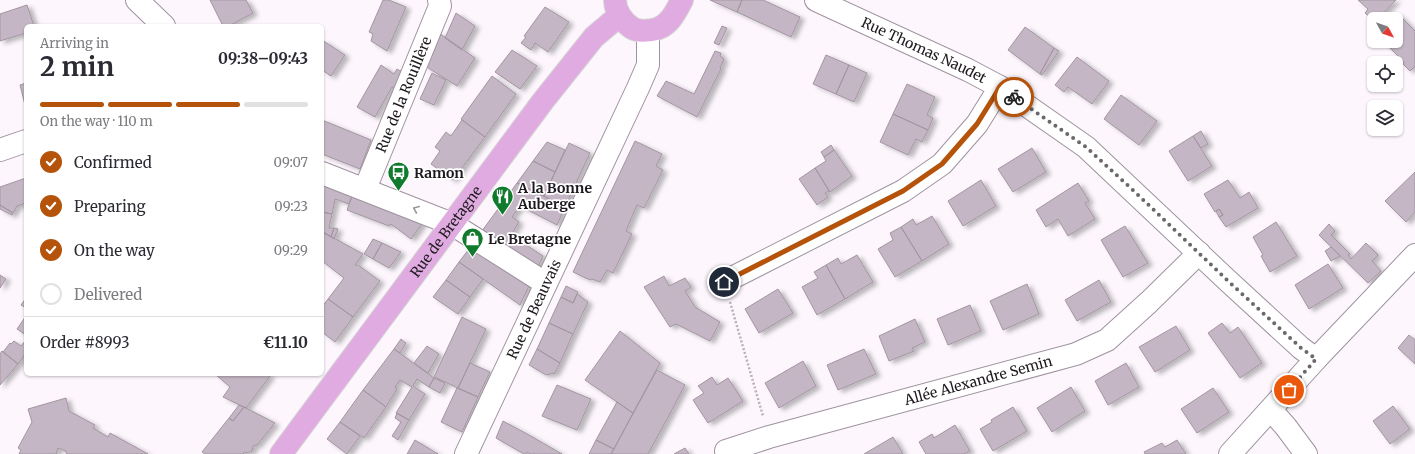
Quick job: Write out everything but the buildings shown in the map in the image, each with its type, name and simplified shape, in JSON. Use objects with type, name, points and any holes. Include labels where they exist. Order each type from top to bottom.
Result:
[{"type":"main road","points":[[648,30],[660,28],[672,18],[682,0]]},
{"type":"main road","name":"Rue de Bretagne","points":[[282,454],[543,101],[617,8],[632,29],[648,30]]},
{"type":"street","name":"Rue de la Rouillère","points":[[365,189],[440,6],[439,0]]},
{"type":"street","name":"Rue Thomas Naudet","points":[[816,0],[968,70],[1000,87],[1086,147],[1301,348],[1316,359]]},
{"type":"street","name":"Rue de Beauvais","points":[[466,454],[648,65],[648,30]]},
{"type":"street","points":[[724,282],[903,191],[942,164],[977,124],[1000,87]]},
{"type":"street","points":[[0,150],[24,142]]},
{"type":"street","points":[[324,174],[452,224],[545,283]]},
{"type":"street","name":"Allée Alexandre Semin","points":[[726,451],[769,437],[1076,354],[1107,340],[1200,253]]},
{"type":"street","points":[[1230,454],[1316,359],[1415,255]]},
{"type":"street","points":[[1270,410],[1286,427],[1306,454]]},
{"type":"path","points":[[724,282],[769,437]]},
{"type":"way so far","points":[[1014,97],[1086,147],[1227,280],[1301,348],[1316,359],[1289,390]]},
{"type":"place","name":"Ramon","points":[[398,192]]},
{"type":"place","name":"A la Bonne Auberge","points":[[502,216]]},
{"type":"place","name":"Le Bretagne","points":[[473,258]]},
{"type":"route","points":[[724,282],[903,191],[942,164],[977,124],[1000,87],[1014,97]]}]
